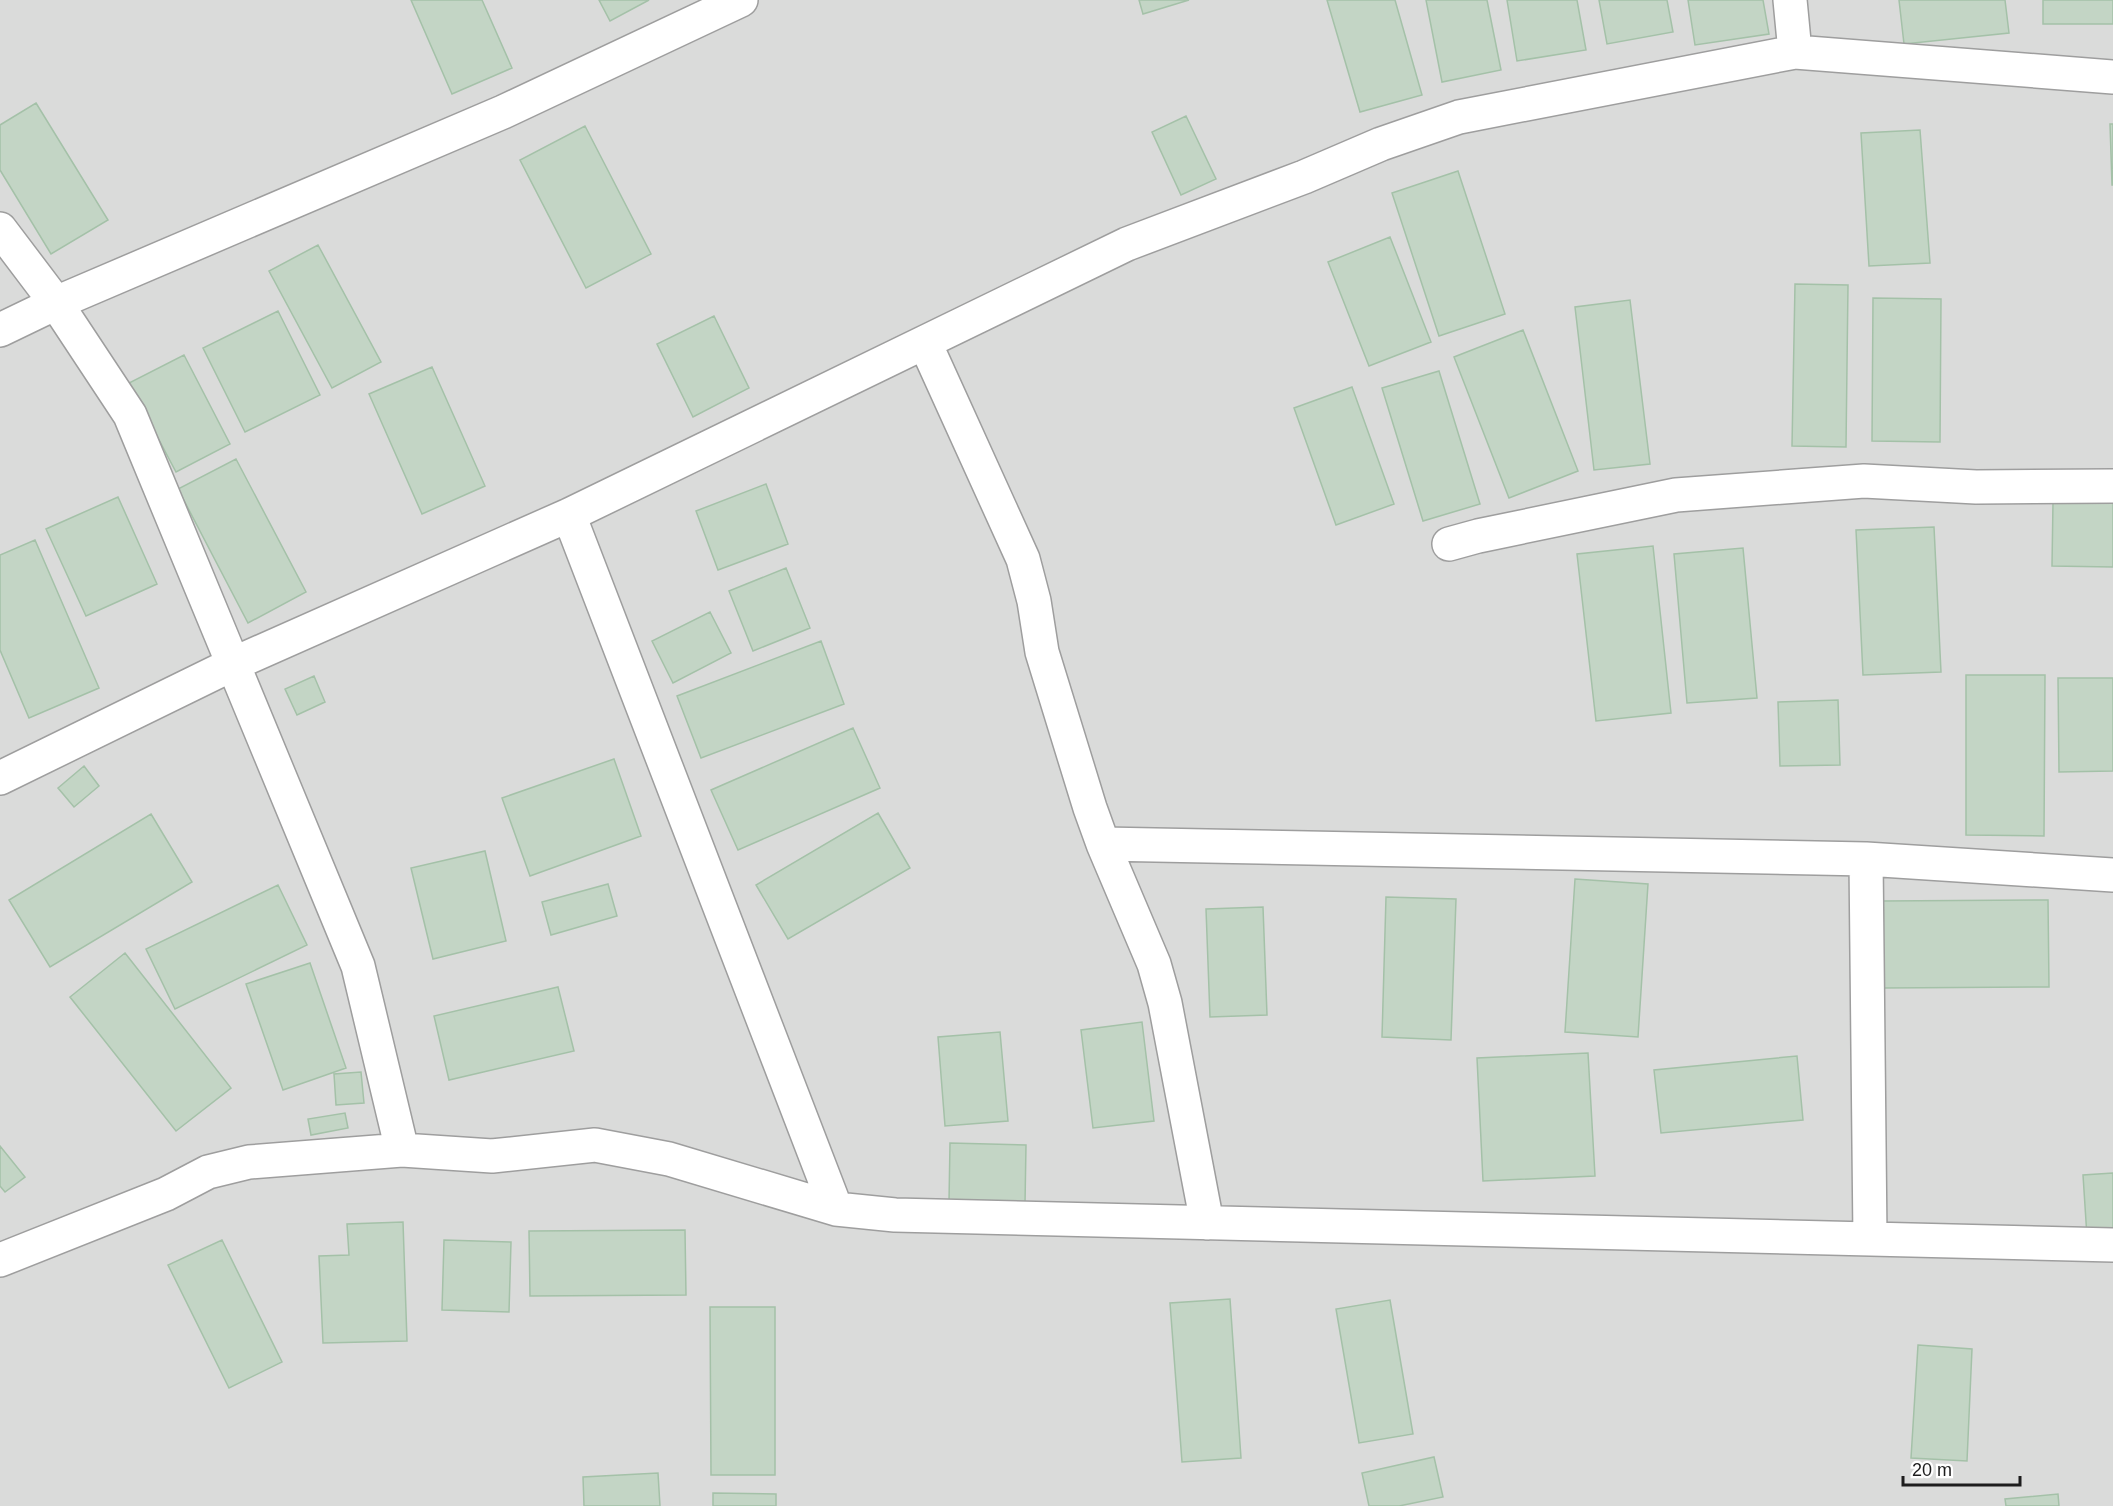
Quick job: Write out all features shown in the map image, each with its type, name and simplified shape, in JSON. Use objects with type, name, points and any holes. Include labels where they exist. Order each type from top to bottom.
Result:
[{"type":"street","points":[[0,330],[56,303],[503,112],[741,0]]},
{"type":"street","points":[[1790,0],[1795,52]]},
{"type":"street","points":[[0,778],[233,664],[568,515],[1127,244],[1304,177],[1381,144],[1459,117],[1795,52],[2113,77]]},
{"type":"street","points":[[0,229],[56,303],[130,415],[358,966],[402,1150]]},
{"type":"street","points":[[925,343],[1023,559],[1034,601],[1042,652],[1103,844],[1154,964],[1162,993],[1207,1223]]},
{"type":"street","points":[[1449,544],[1676,495],[1864,481],[1976,487],[2113,486]]},
{"type":"street","points":[[568,515],[836,1209]]},
{"type":"street","points":[[1103,844],[1866,859],[2113,875]]},
{"type":"street","points":[[1866,859],[1870,1239]]},
{"type":"street","points":[[0,1260],[166,1194],[208,1172],[249,1162],[402,1150],[492,1156],[595,1145],[669,1159],[836,1209],[895,1215],[2113,1245]]},
{"type":"shaded area","points":[[0,0],[2113,0],[2113,1506],[0,1506]]},
{"type":"building","points":[[411,0],[482,0],[512,68],[452,94]]},
{"type":"building","points":[[599,0],[649,0],[610,21]]},
{"type":"building","points":[[1139,0],[1189,0],[1143,14]]},
{"type":"building","points":[[1327,0],[1395,0],[1422,95],[1360,112]]},
{"type":"building","points":[[1426,0],[1487,0],[1501,70],[1442,82]]},
{"type":"building","points":[[1507,0],[1577,0],[1586,50],[1517,61]]},
{"type":"building","points":[[1599,0],[1667,0],[1673,32],[1607,44]]},
{"type":"building","points":[[1688,0],[1763,0],[1769,34],[1695,45]]},
{"type":"building","points":[[1899,0],[2005,0],[2009,33],[1904,44]]},
{"type":"building","points":[[2043,0],[2113,0],[2113,24],[2043,24]]},
{"type":"building","points":[[36,103],[108,220],[51,254],[0,170],[0,125]]},
{"type":"building","points":[[1186,116],[1216,179],[1181,195],[1152,132]]},
{"type":"building","points":[[2110,124],[2113,124],[2113,185],[2112,185]]},
{"type":"building","points":[[585,126],[651,254],[586,288],[520,160]]},
{"type":"building","points":[[1920,130],[1930,263],[1869,266],[1861,133]]},
{"type":"building","points":[[1458,171],[1505,314],[1439,336],[1392,193]]},
{"type":"building","points":[[1390,237],[1431,342],[1369,366],[1328,262]]},
{"type":"building","points":[[318,245],[381,362],[332,388],[269,271]]},
{"type":"building","points":[[1795,284],[1848,285],[1846,447],[1792,446]]},
{"type":"building","points":[[1873,298],[1941,299],[1940,442],[1872,441]]},
{"type":"building","points":[[1630,300],[1650,464],[1594,470],[1575,307]]},
{"type":"building","points":[[278,311],[320,395],[245,432],[203,348]]},
{"type":"building","points":[[714,316],[749,388],[693,417],[657,344]]},
{"type":"building","points":[[1523,330],[1578,471],[1509,498],[1454,357]]},
{"type":"building","points":[[184,355],[230,444],[176,472],[129,383]]},
{"type":"building","points":[[432,367],[485,486],[422,514],[369,394]]},
{"type":"building","points":[[1439,371],[1480,504],[1423,521],[1382,388]]},
{"type":"building","points":[[1352,387],[1394,504],[1336,525],[1294,408]]},
{"type":"building","points":[[236,459],[306,592],[248,623],[178,489]]},
{"type":"building","points":[[766,484],[788,544],[718,570],[696,511]]},
{"type":"building","points":[[118,497],[157,584],[86,616],[46,529]]},
{"type":"building","points":[[2053,502],[2113,503],[2113,567],[2052,566]]},
{"type":"building","points":[[1934,527],[1941,672],[1863,675],[1856,530]]},
{"type":"building","points":[[35,540],[99,688],[29,718],[0,650],[0,555]]},
{"type":"building","points":[[1653,546],[1671,713],[1596,721],[1577,554]]},
{"type":"building","points":[[1743,548],[1757,698],[1687,703],[1674,554]]},
{"type":"building","points":[[786,568],[810,628],[753,651],[729,591]]},
{"type":"building","points":[[710,612],[731,653],[673,683],[652,641]]},
{"type":"building","points":[[821,641],[844,704],[701,758],[677,696]]},
{"type":"building","points":[[1966,675],[2045,675],[2044,836],[1966,835]]},
{"type":"building","points":[[314,676],[325,702],[297,715],[285,689]]},
{"type":"building","points":[[2058,678],[2113,678],[2113,771],[2059,772]]},
{"type":"building","points":[[1838,700],[1840,765],[1780,766],[1778,702]]},
{"type":"building","points":[[853,728],[880,788],[738,850],[711,790]]},
{"type":"building","points":[[614,759],[641,836],[530,876],[502,798]]},
{"type":"building","points":[[84,766],[99,786],[74,807],[58,788]]},
{"type":"building","points":[[878,813],[910,868],[788,939],[756,885]]},
{"type":"building","points":[[151,814],[192,882],[50,967],[9,900]]},
{"type":"building","points":[[485,851],[506,941],[433,959],[411,868]]},
{"type":"building","points":[[1575,879],[1648,884],[1638,1037],[1565,1032]]},
{"type":"building","points":[[608,884],[617,916],[551,935],[542,902]]},
{"type":"building","points":[[278,885],[307,945],[175,1009],[146,949]]},
{"type":"building","points":[[1386,897],[1456,899],[1451,1040],[1382,1037]]},
{"type":"building","points":[[2048,900],[2049,987],[1883,988],[1881,901]]},
{"type":"building","points":[[1263,907],[1267,1015],[1210,1017],[1206,909]]},
{"type":"building","points":[[125,953],[231,1088],[176,1131],[70,997]]},
{"type":"building","points":[[310,963],[346,1068],[283,1090],[246,984]]},
{"type":"building","points":[[558,987],[574,1051],[449,1080],[434,1016]]},
{"type":"building","points":[[1142,1022],[1154,1121],[1093,1128],[1081,1030]]},
{"type":"building","points":[[1000,1032],[1008,1121],[945,1126],[938,1037]]},
{"type":"building","points":[[1588,1053],[1595,1176],[1483,1181],[1477,1058]]},
{"type":"building","points":[[1797,1056],[1803,1120],[1661,1133],[1654,1070]]},
{"type":"building","points":[[361,1072],[364,1103],[336,1105],[334,1074]]},
{"type":"building","points":[[345,1113],[348,1128],[311,1135],[308,1119]]},
{"type":"building","points":[[950,1143],[1026,1145],[1025,1204],[949,1202]]},
{"type":"building","points":[[0,1146],[25,1177],[5,1192],[0,1186]]},
{"type":"building","points":[[2113,1173],[2113,1235],[2087,1237],[2083,1175]]},
{"type":"building","points":[[403,1222],[407,1341],[323,1343],[319,1256],[349,1255],[347,1224]]},
{"type":"building","points":[[685,1230],[686,1295],[530,1296],[529,1231]]},
{"type":"building","points":[[222,1240],[282,1362],[229,1388],[168,1265]]},
{"type":"building","points":[[444,1240],[511,1242],[509,1312],[442,1310]]},
{"type":"building","points":[[1230,1299],[1241,1458],[1182,1462],[1170,1303]]},
{"type":"building","points":[[1390,1300],[1413,1434],[1359,1443],[1336,1309]]},
{"type":"building","points":[[710,1307],[775,1307],[775,1475],[711,1475]]},
{"type":"building","points":[[1918,1345],[1972,1349],[1967,1461],[1911,1458]]},
{"type":"building","points":[[1434,1457],[1443,1497],[1399,1506],[1369,1506],[1362,1473]]},
{"type":"building","points":[[658,1473],[660,1506],[584,1506],[583,1477]]},
{"type":"building","points":[[713,1493],[776,1494],[776,1506],[713,1506]]},
{"type":"building","points":[[2058,1494],[2059,1506],[2006,1506],[2005,1499]]}]
